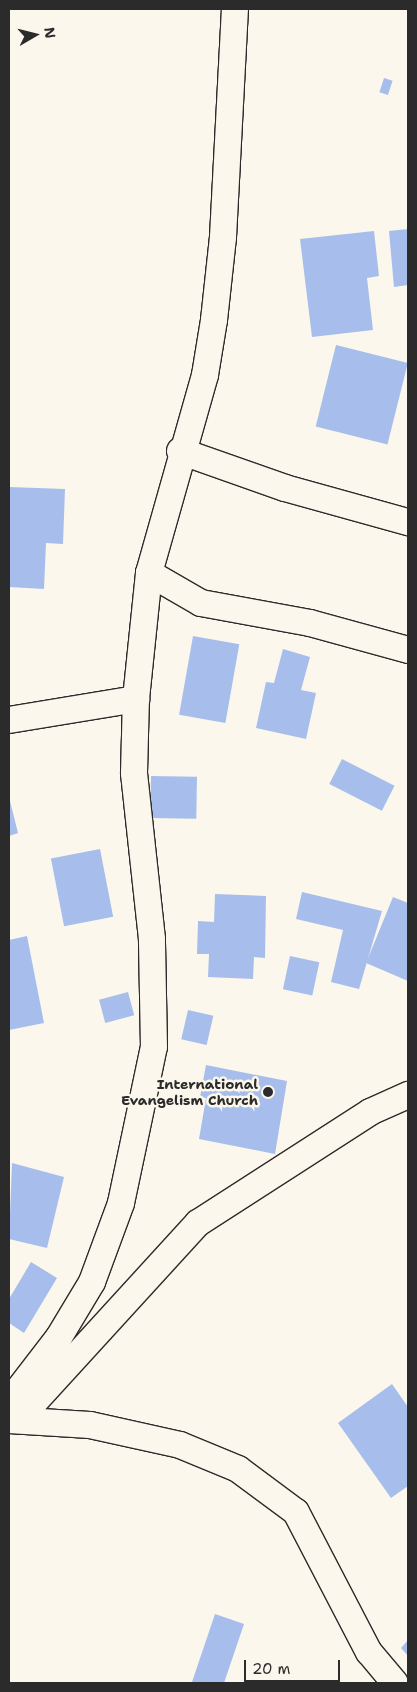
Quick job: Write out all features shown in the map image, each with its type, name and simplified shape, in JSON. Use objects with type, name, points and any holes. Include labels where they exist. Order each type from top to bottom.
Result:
[{"type":"street","points":[[12,1414],[92,1282],[121,1203],[140,1124],[154,1047],[156,1002],[134,773],[136,700],[149,574],[180,451],[205,375],[214,320],[229,152],[235,9]]},
{"type":"street","points":[[180,451],[284,488],[408,522]]},
{"type":"street","points":[[149,574],[201,603],[310,623],[408,650]]},
{"type":"street","points":[[9,720],[136,700]]},
{"type":"street","points":[[12,1414],[198,1222],[370,1112],[408,1095]]},
{"type":"street","points":[[12,1414],[99,1427],[180,1446],[238,1469],[296,1512],[369,1652],[395,1683]]},
{"type":"building","points":[[384,78],[393,81],[388,95],[379,92]]},
{"type":"building","points":[[408,229],[408,285],[394,287],[389,231]]},
{"type":"building","points":[[374,231],[379,276],[367,278],[373,330],[312,337],[300,239]]},
{"type":"building","points":[[336,345],[408,363],[387,444],[316,427]]},
{"type":"building","points":[[9,487],[65,489],[63,544],[46,543],[44,589],[9,587]]},
{"type":"building","points":[[193,636],[239,644],[225,723],[179,715]]},
{"type":"building","points":[[283,649],[310,657],[301,690],[316,693],[306,739],[256,728],[266,682],[274,683]]},
{"type":"building","points":[[342,759],[395,786],[382,811],[329,784]]},
{"type":"building","points":[[151,776],[197,777],[196,819],[150,818]]},
{"type":"building","points":[[9,797],[18,833],[9,836]]},
{"type":"building","points":[[100,849],[113,917],[64,926],[51,859]]},
{"type":"building","points":[[302,892],[382,911],[359,989],[331,982],[343,930],[296,919]]},
{"type":"building","points":[[215,894],[266,896],[265,958],[254,957],[253,979],[208,977],[209,954],[197,954],[198,921],[214,922]]},
{"type":"building","points":[[393,897],[408,903],[408,981],[366,963]]},
{"type":"building","points":[[27,936],[44,1023],[9,1030],[9,940]]},
{"type":"building","points":[[290,956],[319,962],[312,995],[283,989]]},
{"type":"building","points":[[128,992],[134,1015],[105,1023],[99,1000]]},
{"type":"building","points":[[188,1010],[213,1016],[207,1045],[181,1039]]},
{"type":"building","points":[[206,1065],[287,1081],[275,1154],[199,1139],[206,1098],[200,1097]]},
{"type":"building","points":[[12,1163],[64,1177],[47,1248],[9,1239]]},
{"type":"building","points":[[31,1262],[57,1278],[24,1333],[9,1323],[9,1299]]},
{"type":"building","points":[[392,1384],[408,1407],[408,1486],[391,1498],[338,1423]]},
{"type":"building","points":[[215,1614],[244,1624],[224,1683],[192,1682]]},
{"type":"building","points":[[408,1640],[408,1656],[401,1648]]},
{"type":"place","name":"International Evangelism Church","points":[[268,1092]]}]
